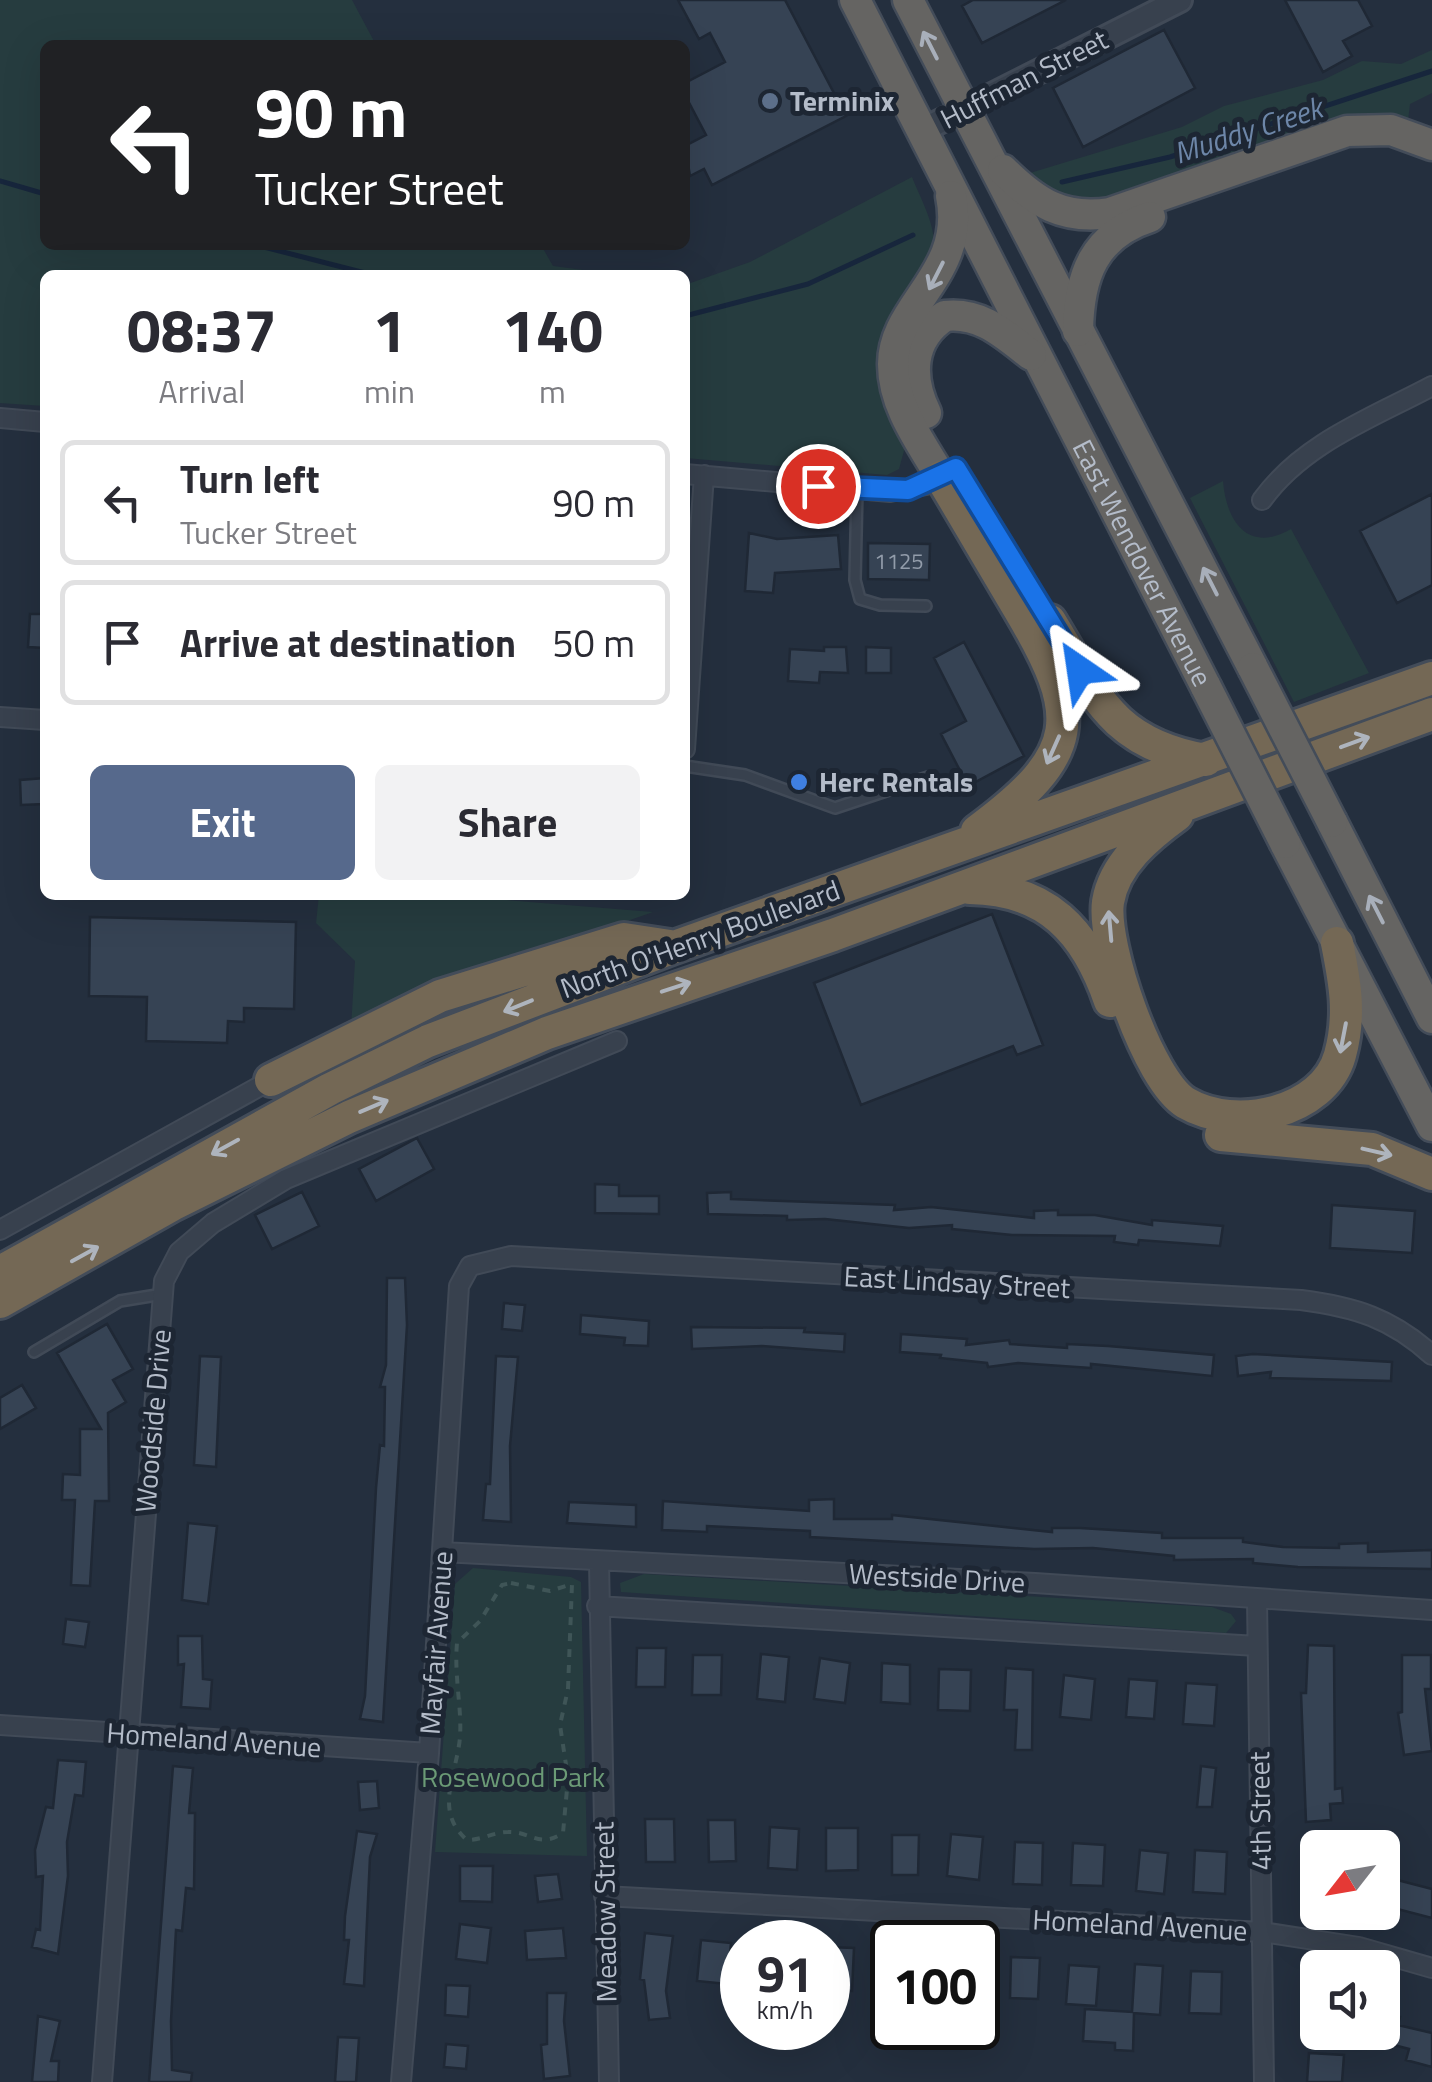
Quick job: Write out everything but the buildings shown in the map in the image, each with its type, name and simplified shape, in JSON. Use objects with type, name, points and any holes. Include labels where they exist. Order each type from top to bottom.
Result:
[{"type":"highway","name":"East Wendover Avenue","points":[[855,0],[1432,1126]]},
{"type":"highway","name":"East Wendover Avenue","points":[[908,0],[1428,1006]]},
{"type":"highway","points":[[984,152],[1044,206],[1066,215],[1088,216],[1110,213],[1347,131],[1391,130],[1432,145]]},
{"type":"highway","points":[[1078,331],[1084,274],[1100,247],[1123,225],[1370,147],[1400,152],[1432,168]]},
{"type":"highway","points":[[948,183],[955,214],[950,244],[936,280],[900,333],[892,364],[899,400],[1101,704],[1128,733],[1169,754],[1206,760]]},
{"type":"highway","points":[[951,850],[1016,802],[1041,775],[1058,745],[1065,706],[1052,664],[949,472],[916,391],[915,356],[920,340],[945,316],[972,316],[988,322],[1041,364]]},
{"type":"highway","name":"North O'Henry Boulevard","points":[[0,1272],[330,1090],[428,1041],[674,947],[1432,678]]},
{"type":"highway","name":"North O'Henry Boulevard","points":[[0,1302],[172,1206],[349,1117],[612,1009],[832,936],[1432,714]]},
{"type":"highway","points":[[1198,800],[1152,833],[1124,863],[1108,901],[1111,941],[1140,1031],[1159,1071],[1185,1102],[1225,1116],[1262,1118],[1307,1099],[1339,1060],[1350,1006],[1338,943]]},
{"type":"highway","points":[[956,888],[1006,889],[1046,906],[1077,935],[1100,970],[1130,1058],[1157,1101],[1193,1126],[1229,1138],[1372,1149],[1432,1174]]},
{"type":"highway","points":[[270,1080],[440,996],[624,939],[674,947]]},
{"type":"street","name":"Huffman Street","points":[[923,130],[1180,0]]},
{"type":"street","points":[[1262,500],[1289,468],[1318,447],[1432,386]]},
{"type":"street","points":[[0,418],[40,422]]},
{"type":"street","points":[[690,612],[695,474],[856,490],[908,490],[949,472]]},
{"type":"street","points":[[0,717],[40,720]]},
{"type":"street","name":"Woodside Drive","points":[[102,2082],[164,1281],[179,1252],[213,1223],[286,1179],[618,1041]]},
{"type":"street","points":[[0,1230],[270,1080]]},
{"type":"street","name":"East Lindsay Street","points":[[470,1266],[512,1256],[1301,1300],[1374,1314],[1403,1329],[1432,1354]]},
{"type":"street","name":"Mayfair Avenue","points":[[401,2082],[429,1754],[459,1286],[470,1266]]},
{"type":"street","name":"Westside Drive","points":[[442,1552],[1036,1583],[1432,1610]]},
{"type":"street","name":"Meadow Street","points":[[599,1562],[609,2082]]},
{"type":"street","name":"4th Street","points":[[1258,1600],[1264,2082]]},
{"type":"street","name":"Westside Drive","points":[[598,1606],[1257,1646]]},
{"type":"street","name":"Homeland Avenue","points":[[0,1725],[429,1754]]},
{"type":"street","name":"Homeland Avenue","points":[[604,1896],[1262,1932],[1359,1946],[1432,1968]]},
{"type":"lane","points":[[856,490],[855,580],[860,599],[880,605],[926,606]]},
{"type":"lane","points":[[690,767],[744,774],[835,808],[928,776]]},
{"type":"lane","points":[[34,1352],[120,1301],[163,1294]]},
{"type":"path","points":[[572,1584],[568,1688],[560,1724],[568,1778],[563,1833],[550,1841],[536,1842],[514,1831],[467,1840],[453,1828],[448,1798],[460,1736],[455,1700],[457,1643],[480,1621],[502,1585],[531,1585],[550,1591],[572,1584]]},
{"type":"green space","points":[[0,0],[352,0],[373,40],[40,40],[40,250],[544,250],[553,266],[583,270],[40,270],[40,406],[0,403]]},
{"type":"green space","points":[[1432,50],[1432,93],[1410,104],[1408,121],[1362,116],[1099,206],[1061,197],[1030,173],[1182,127],[1224,106],[1323,80],[1362,61],[1401,64]]},
{"type":"green space","points":[[912,177],[931,223],[934,242],[929,261],[896,313],[881,351],[880,386],[905,447],[899,469],[887,475],[690,458],[690,283],[750,262]]},
{"type":"green space","points":[[1223,481],[1229,509],[1242,529],[1263,538],[1291,529],[1369,673],[1294,702],[1190,498]]},
{"type":"green space","points":[[318,900],[506,900],[653,912],[416,995],[351,1028],[355,961],[316,923]]},
{"type":"green space","name":"Rosewood Park","points":[[473,1568],[571,1577],[581,1582],[587,1856],[435,1852],[455,1584]]},
{"type":"green space","points":[[644,1574],[1212,1607],[1231,1614],[1236,1621],[1226,1633],[621,1592],[620,1583]]},
{"type":"waterway","name":"Muddy Creek","points":[[1062,182],[1170,157],[1432,71]]},
{"type":"waterway","name":"Muddy Creek","points":[[0,181],[40,193]]},
{"type":"waterway","name":"Muddy Creek","points":[[690,315],[808,284],[913,235]]},
{"type":"waterway","name":"Muddy Creek","points":[[276,250],[354,270]]},
{"type":"place","name":"Terminix","points":[[770,101]]},
{"type":"place","name":"Herc Rentals","points":[[799,782]]},
{"type":"route","points":[[818,486],[908,490],[956,468],[1080,670]]}]
